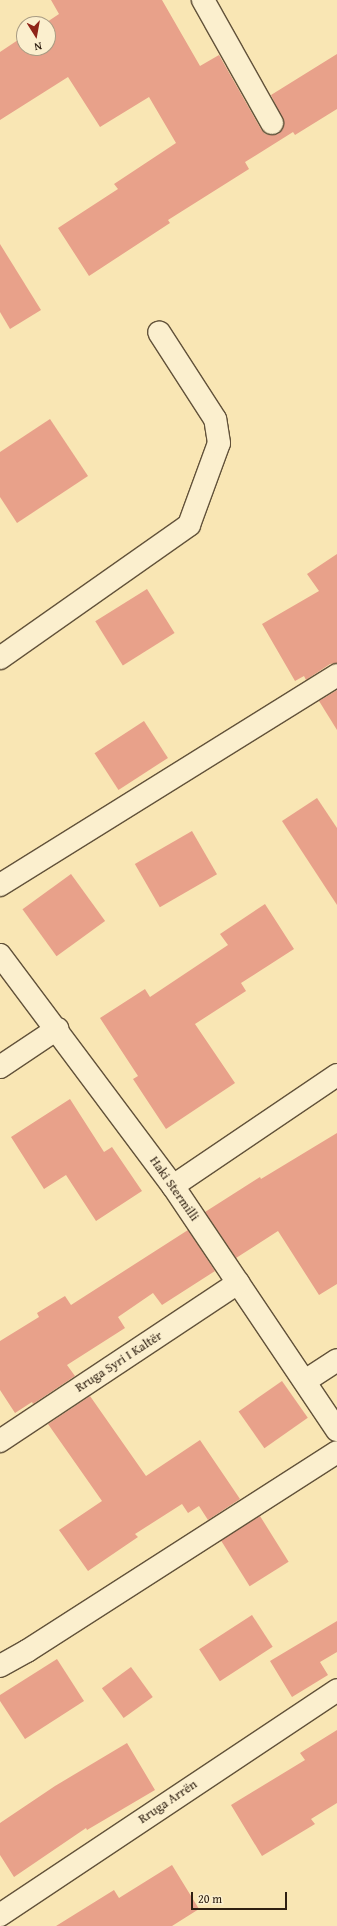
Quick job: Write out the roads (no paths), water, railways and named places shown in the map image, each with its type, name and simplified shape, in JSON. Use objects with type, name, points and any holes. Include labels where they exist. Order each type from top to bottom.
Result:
[{"type":"street","points":[[202,0],[272,123]]},
{"type":"street","points":[[0,658],[189,525],[219,443],[215,419],[159,332]]},
{"type":"street","points":[[0,886],[337,675]]},
{"type":"street","name":"Haki Stermilli","points":[[0,955],[57,1029],[173,1186],[337,1430]]},
{"type":"street","points":[[0,1068],[57,1029]]},
{"type":"street","points":[[173,1186],[337,1075]]},
{"type":"street","name":"Rruga Syri I Kaltër","points":[[0,1441],[238,1283]]},
{"type":"street","points":[[305,1381],[337,1360]]},
{"type":"street","points":[[0,1666],[27,1651],[337,1452]]},
{"type":"street","name":"Rruga Arrën","points":[[0,1915],[337,1690]]}]
